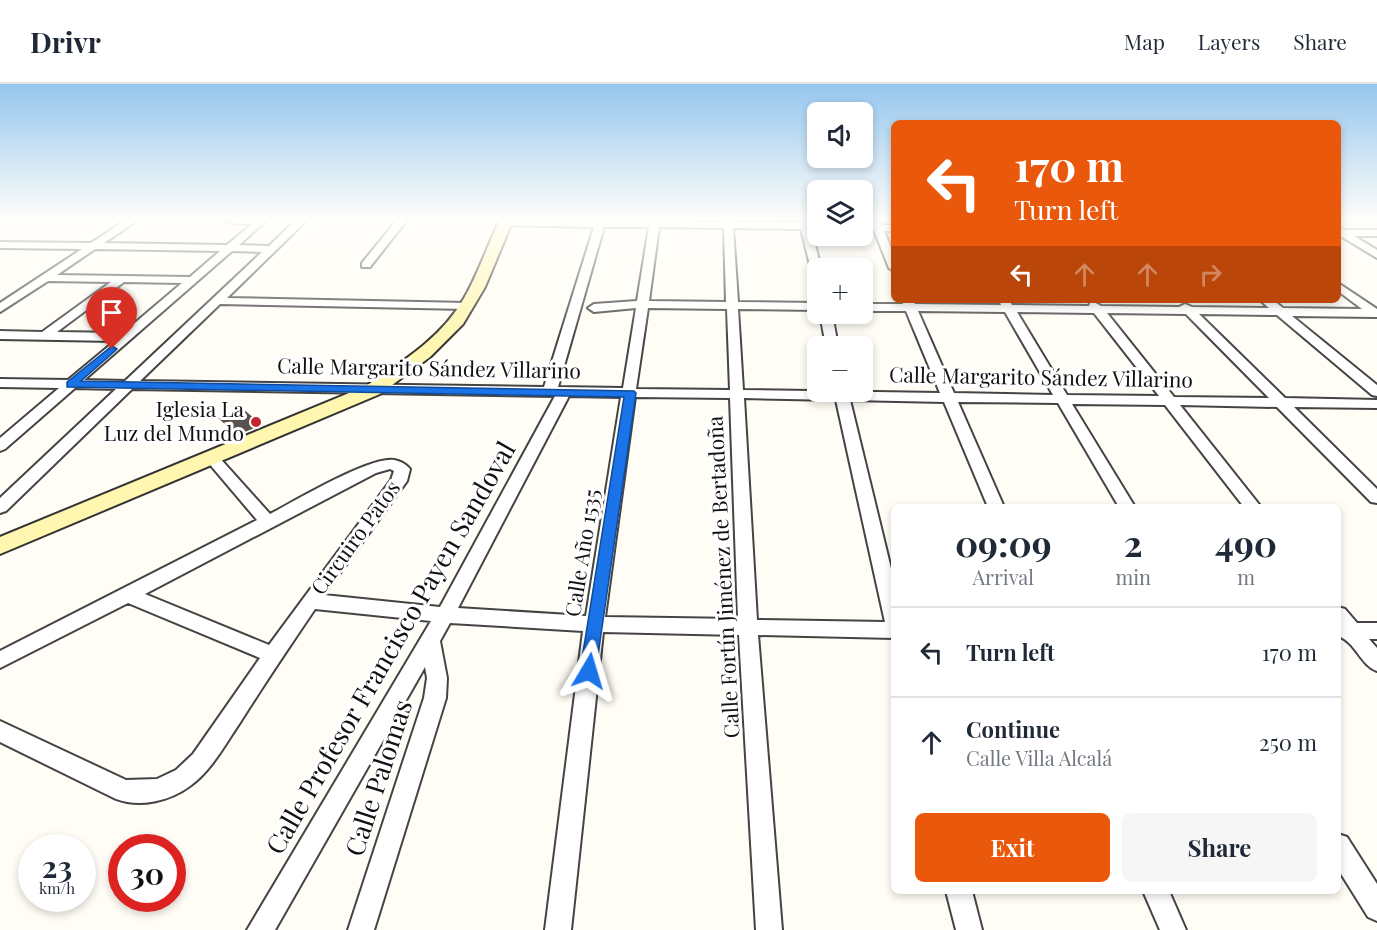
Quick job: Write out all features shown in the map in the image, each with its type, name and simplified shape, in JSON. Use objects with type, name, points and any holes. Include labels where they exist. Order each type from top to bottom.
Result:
[{"type":"street","points":[[0,308],[73,259]]},
{"type":"street","points":[[2,443],[216,259]]},
{"type":"street","points":[[0,507],[261,259]]},
{"type":"street","points":[[366,264],[370,259]]},
{"type":"street","points":[[0,546],[373,390],[407,367],[452,326],[467,306],[489,259]]},
{"type":"street","name":"Calle Profesor Francisco Payen Sandoval","points":[[260,930],[445,615],[557,392],[591,259]]},
{"type":"street","name":"Calle Año 1535","points":[[558,930],[594,624],[650,259]]},
{"type":"street","name":"Calle Fortín Jiménez de Bertadoña","points":[[730,259],[748,628],[769,930]]},
{"type":"street","points":[[46,278],[192,280]]},
{"type":"street","points":[[44,336],[122,279]]},
{"type":"street","points":[[1341,288],[1376,313]]},
{"type":"street","points":[[218,301],[467,306]]},
{"type":"street","points":[[1181,303],[1283,402],[1377,498]]},
{"type":"street","points":[[1270,303],[1377,392]]},
{"type":"street","points":[[594,308],[643,304],[807,307]]},
{"type":"street","points":[[873,306],[908,304],[1093,305],[1188,311],[1376,313]]},
{"type":"street","points":[[908,304],[995,504]]},
{"type":"street","points":[[1006,304],[1125,504]]},
{"type":"street","points":[[1093,305],[1251,504]]},
{"type":"street","points":[[0,335],[125,337]]},
{"type":"street","name":"Calle Margarito Sández Villarino","points":[[0,383],[373,390],[807,394]]},
{"type":"street","name":"Calle Margarito Sández Villarino","points":[[873,395],[1377,404]]},
{"type":"street","points":[[843,402],[891,608]]},
{"type":"street","points":[[212,458],[267,522]]},
{"type":"street","name":"Circuiro Patos","points":[[0,660],[377,467],[392,464],[402,469],[399,481],[310,601],[201,761],[186,778],[167,788],[145,794],[124,791],[0,731]]},
{"type":"street","points":[[126,594],[273,655]]},
{"type":"street","points":[[310,601],[445,615],[594,624],[891,630]]},
{"type":"street","points":[[1345,631],[1377,631]]},
{"type":"street","points":[[1345,631],[1377,663]]},
{"type":"street","name":"Calle Palomas","points":[[361,930],[435,698],[437,678],[430,641]]},
{"type":"street","points":[[1341,851],[1377,908]]},
{"type":"street","points":[[960,894],[969,930]]},
{"type":"street","points":[[1157,894],[1173,930]]},
{"type":"building","points":[[242,408],[262,425],[237,435],[218,418]]},
{"type":"place","name":"Iglesia La Luz del Mundo","points":[[256,422]]},
{"type":"route","points":[[112,349],[71,385],[630,393],[594,624],[589,671]]}]
